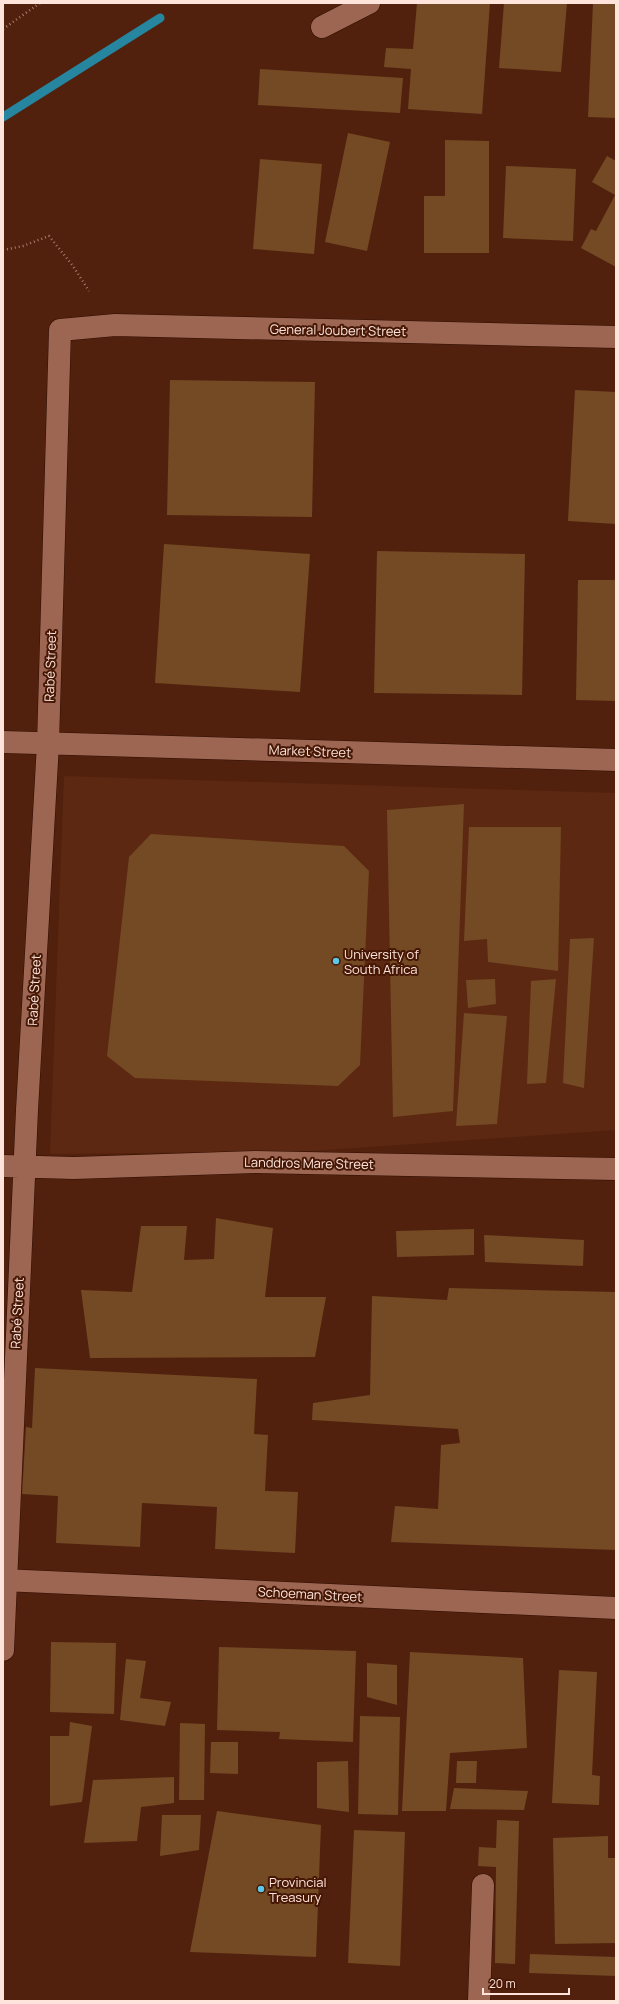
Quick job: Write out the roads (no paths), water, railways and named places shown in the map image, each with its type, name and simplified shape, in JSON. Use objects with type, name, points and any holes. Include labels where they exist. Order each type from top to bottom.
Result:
[{"type":"street","points":[[322,27],[369,3]]},
{"type":"street","name":"General Joubert Street","points":[[60,330],[115,325],[616,337]]},
{"type":"street","name":"Rabé Street","points":[[3,1650],[4,1580],[48,744],[60,330]]},
{"type":"street","name":"Market Street","points":[[3,742],[616,760]]},
{"type":"street","name":"Landdros Mare Street","points":[[3,1166],[74,1168],[255,1162],[616,1169]]},
{"type":"street","name":"Schoeman Street","points":[[4,1580],[616,1608]]},
{"type":"street","points":[[479,2001],[483,1885]]},
{"type":"waterway","points":[[3,117],[160,18]]},
{"type":"place","name":"University of South Africa","points":[[336,961]]},
{"type":"place","name":"Provincial Treasury","points":[[261,1889]]}]
